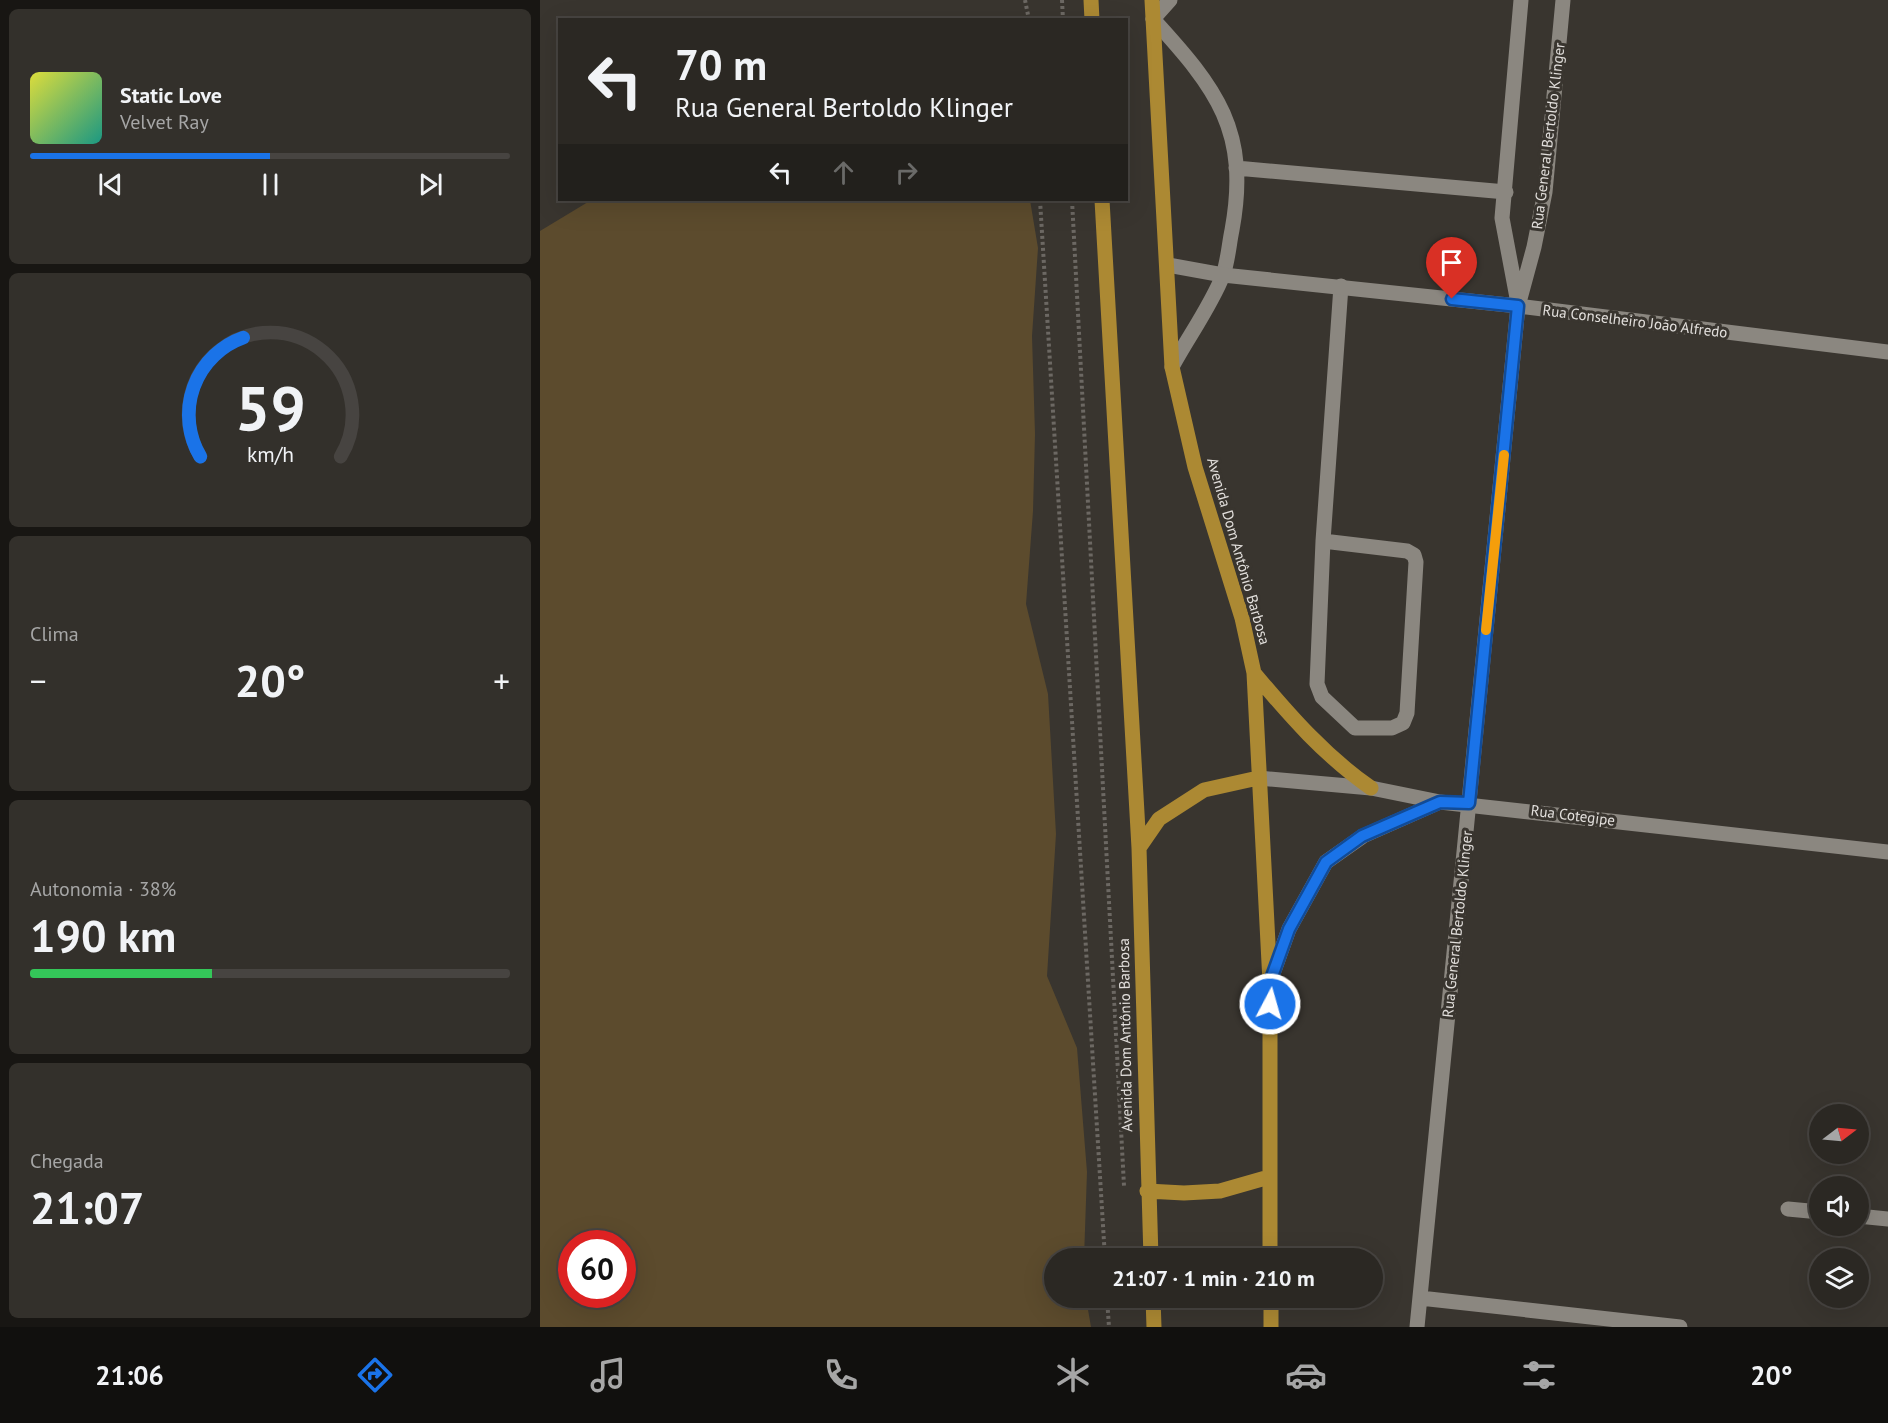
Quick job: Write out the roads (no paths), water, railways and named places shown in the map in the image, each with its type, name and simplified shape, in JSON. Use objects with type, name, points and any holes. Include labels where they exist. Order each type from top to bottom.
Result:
[{"type":"main road","points":[[1090,0],[1092,18]]},
{"type":"main road","name":"Avenida Dom Antônio Barbosa","points":[[1152,0],[1172,367],[1195,467],[1242,618],[1254,673],[1270,982],[1270,1248]]},
{"type":"main road","name":"Avenida Dom Antônio Barbosa","points":[[1102,201],[1138,848],[1151,1248]]},
{"type":"main road","points":[[1254,673],[1300,728],[1346,771],[1371,788]]},
{"type":"main road","points":[[1138,848],[1159,819],[1204,790],[1258,778]]},
{"type":"main road","points":[[1148,1191],[1184,1193],[1220,1191],[1269,1177]]},
{"type":"main road","points":[[1153,1308],[1154,1327]]},
{"type":"main road","points":[[1271,1308],[1271,1327]]},
{"type":"street","points":[[1170,0],[1154,19],[1192,60],[1226,113],[1235,150],[1238,198],[1223,275],[1172,367]]},
{"type":"street","name":"Rua General Bertoldo Klinger","points":[[1518,306],[1502,218],[1521,0]]},
{"type":"street","name":"Rua General Bertoldo Klinger","points":[[1417,1327],[1518,306],[1534,247],[1545,192],[1563,0]]},
{"type":"street","points":[[1236,168],[1506,192]]},
{"type":"street","name":"Rua Conselheiro João Alfredo","points":[[1168,265],[1223,275],[1518,306],[1888,352]]},
{"type":"street","points":[[1323,541],[1407,551],[1414,555],[1416,562],[1407,713],[1403,723],[1392,728],[1355,728],[1322,697],[1317,684],[1323,541],[1341,286]]},
{"type":"street","name":"Rua Cotegipe","points":[[1258,778],[1371,788],[1440,802],[1469,803],[1888,852]]},
{"type":"street","points":[[1270,982],[1289,929],[1326,862],[1362,836],[1440,802]]},
{"type":"street","points":[[1788,1209],[1809,1211]]},
{"type":"street","points":[[1869,1217],[1888,1219]]},
{"type":"street","points":[[1420,1298],[1680,1327]]}]
